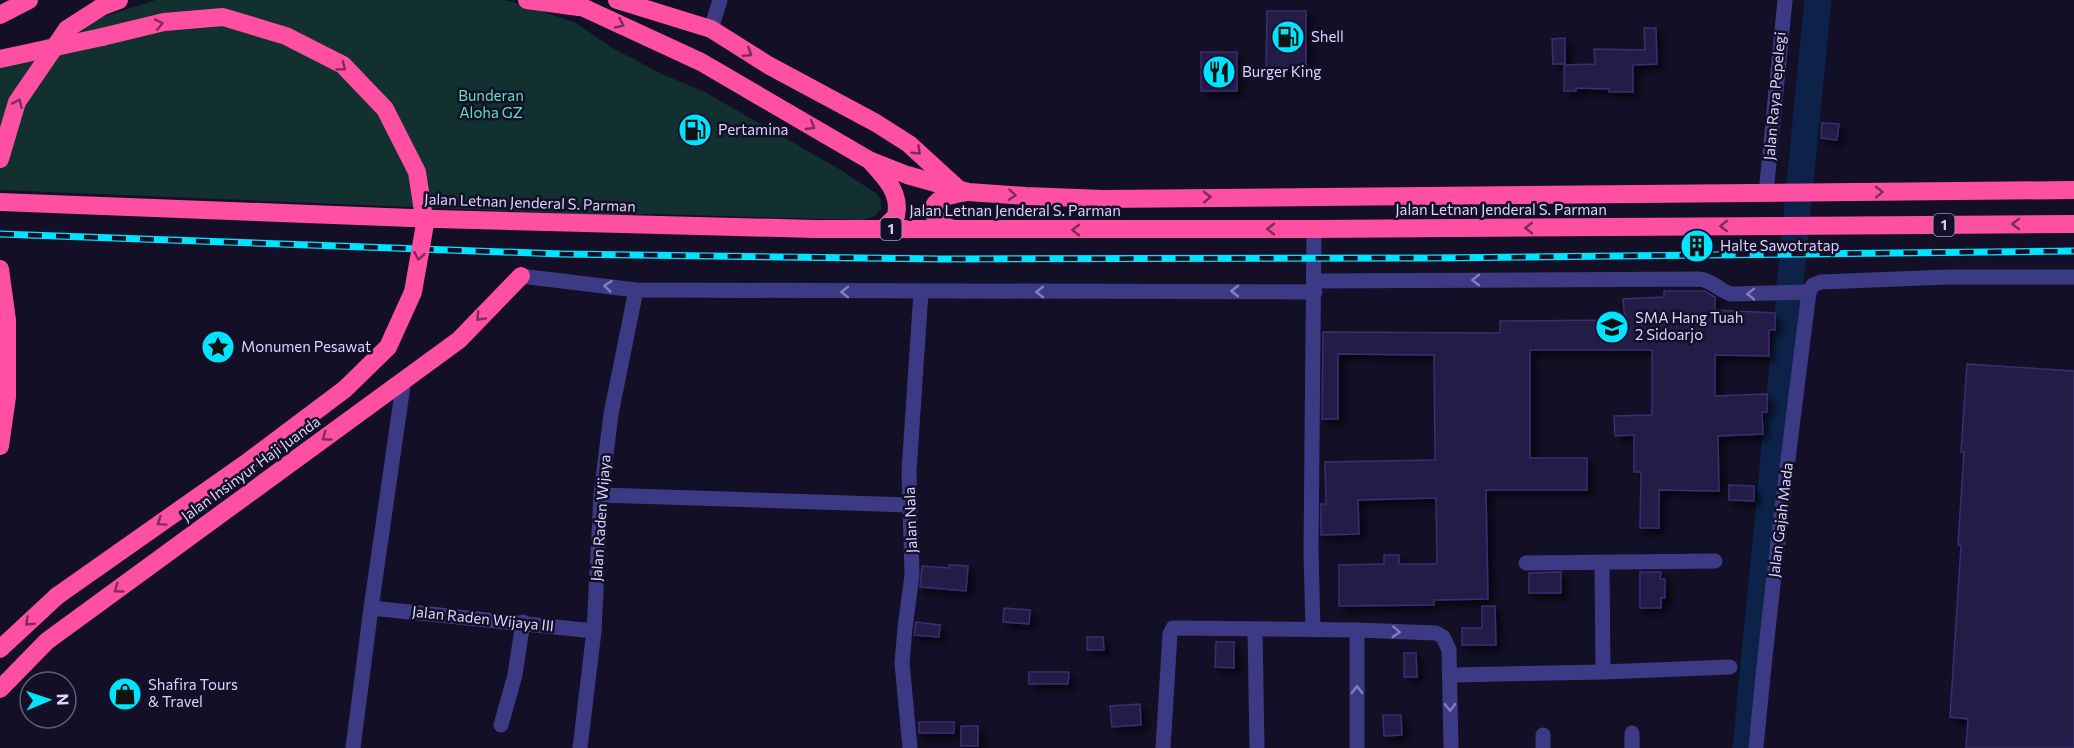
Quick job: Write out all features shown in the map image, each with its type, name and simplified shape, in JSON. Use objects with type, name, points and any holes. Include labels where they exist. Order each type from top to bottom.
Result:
[{"type":"highway","points":[[0,15],[29,0]]},
{"type":"highway","points":[[0,159],[17,102],[67,29],[103,6],[119,0]]},
{"type":"highway","name":"Jalan Letnan Jenderal S. Parman","points":[[527,0],[575,4],[701,62],[869,160],[922,180],[963,190],[1026,196],[1103,199],[2074,190]]},
{"type":"highway","points":[[617,0],[711,30],[768,65],[876,123],[909,144],[963,190],[939,200],[933,211],[935,219],[944,226],[962,230]]},
{"type":"highway","points":[[0,59],[164,22],[223,17],[286,36],[343,65],[385,109],[417,172],[425,224],[413,292],[388,347],[345,389],[249,461],[57,596],[0,649]]},
{"type":"highway","points":[[869,160],[889,183],[897,199],[896,216],[882,229]]},
{"type":"highway","name":"Jalan Letnan Jenderal S. Parman","points":[[0,202],[437,219],[814,229],[1314,229],[2074,224]]},
{"type":"highway","points":[[0,269],[7,320],[8,397],[0,446]]},
{"type":"highway","name":"Jalan Insinyur Haji Juanda","points":[[0,689],[47,641],[459,340],[521,276]]},
{"type":"street","points":[[711,30],[720,0]]},
{"type":"street","name":"Jalan Raya Pepelegi","points":[[1766,193],[1785,0]]},
{"type":"street","points":[[1313,629],[1311,552],[1314,229]]},
{"type":"street","points":[[521,276],[636,290],[921,292],[1699,279],[1713,283],[1724,292],[1731,294],[1809,292],[1813,285],[1821,282],[1948,277],[2074,277]]},
{"type":"street","name":"Jalan Raden Wijaya","points":[[580,748],[594,631],[601,495],[611,414],[636,290]]},
{"type":"street","name":"Jalan Nala","points":[[910,748],[903,663],[904,628],[912,575],[909,471],[921,292]]},
{"type":"street","name":"Jalan Gajah Mada","points":[[1756,748],[1809,292]]},
{"type":"street","points":[[353,748],[404,379]]},
{"type":"street","points":[[601,495],[910,505]]},
{"type":"street","points":[[1526,563],[1715,561]]},
{"type":"street","points":[[1602,562],[1603,672]]},
{"type":"street","name":"Jalan Raden Wijaya III","points":[[371,608],[594,631]]},
{"type":"street","points":[[501,724],[515,675],[523,622]]},
{"type":"street","points":[[1163,748],[1170,634],[1173,628],[1436,633],[1443,637],[1447,644],[1450,675],[1450,748]]},
{"type":"street","points":[[1255,629],[1257,748]]},
{"type":"street","points":[[1357,630],[1357,748]]},
{"type":"street","points":[[1450,675],[1730,667]]},
{"type":"green space","name":"Bunderan Aloha GZ","points":[[156,0],[503,0],[521,4],[576,23],[614,49],[664,75],[703,91],[839,169],[877,194],[881,200],[881,209],[875,216],[862,220],[653,214],[603,215],[0,190],[0,57],[90,21]]},
{"type":"building","points":[[1267,11],[1306,11],[1306,71],[1266,71]]},
{"type":"building","points":[[1644,28],[1656,28],[1657,64],[1633,65],[1633,92],[1576,88],[1576,91],[1564,91],[1564,65],[1595,64],[1594,49],[1645,50]]},
{"type":"building","points":[[1565,38],[1565,64],[1553,64],[1552,39]]},
{"type":"building","name":"Burger King","points":[[1201,52],[1237,52],[1237,91],[1201,91]]},
{"type":"building","points":[[1822,123],[1839,124],[1837,140],[1821,138]]},
{"type":"building","points":[[1664,291],[1705,291],[1715,297],[1715,310],[1775,313],[1775,330],[1769,330],[1769,356],[1715,355],[1715,396],[1767,394],[1767,412],[1762,412],[1763,434],[1718,436],[1719,491],[1659,490],[1659,528],[1640,528],[1641,472],[1634,472],[1634,435],[1615,436],[1614,416],[1652,415],[1652,350],[1530,350],[1530,458],[1587,458],[1587,490],[1486,490],[1488,599],[1434,600],[1434,605],[1339,606],[1339,565],[1384,564],[1384,555],[1399,555],[1399,564],[1437,564],[1436,498],[1358,500],[1359,534],[1321,535],[1321,504],[1326,504],[1325,462],[1435,460],[1434,355],[1338,354],[1338,419],[1322,419],[1323,332],[1500,333],[1500,321],[1625,320],[1623,299],[1664,297]]},
{"type":"building","points":[[1967,364],[2074,371],[2074,748],[1966,748],[1968,719],[1950,717],[1961,546],[1958,545],[1964,452],[1961,452]]},
{"type":"building","points":[[1729,485],[1754,486],[1754,501],[1729,500]]},
{"type":"building","points":[[949,565],[968,566],[966,591],[920,587],[922,566],[949,568]]},
{"type":"building","points":[[1561,572],[1561,593],[1529,593],[1529,573]]},
{"type":"building","points":[[1640,572],[1661,572],[1660,579],[1665,579],[1665,598],[1661,598],[1661,608],[1640,608]]},
{"type":"building","points":[[1482,606],[1495,606],[1496,645],[1462,645],[1462,628],[1482,628]]},
{"type":"building","points":[[1004,608],[1030,610],[1029,624],[1003,622]]},
{"type":"building","points":[[916,622],[940,625],[939,637],[914,635]]},
{"type":"building","points":[[1087,637],[1103,637],[1104,650],[1087,650]]},
{"type":"building","points":[[1216,642],[1234,642],[1234,668],[1215,667]]},
{"type":"building","points":[[1404,653],[1416,653],[1417,677],[1404,677]]},
{"type":"building","points":[[1029,672],[1069,672],[1068,684],[1029,684]]},
{"type":"building","points":[[1140,704],[1141,725],[1112,727],[1110,706]]},
{"type":"building","points":[[1383,715],[1401,715],[1402,735],[1384,736]]},
{"type":"building","points":[[919,722],[954,722],[954,733],[919,733]]},
{"type":"building","points":[[961,726],[978,726],[978,746],[961,746]]},
{"type":"waterway","points":[[1790,285],[1818,0]]},
{"type":"waterway","points":[[1746,748],[1789,303]]},
{"type":"railway","points":[[0,234],[562,254],[941,259],[1432,258],[2074,251]]},
{"type":"place","name":"Shell","points":[[1288,37]]},
{"type":"place","name":"Burger King","points":[[1219,72]]},
{"type":"place","name":"Pertamina","points":[[695,130]]},
{"type":"place","name":"Halte Sawotratap","points":[[1697,246]]},
{"type":"place","name":"SMA Hang Tuah 2 Sidoarjo","points":[[1612,327]]},
{"type":"place","name":"Monumen Pesawat","points":[[218,347]]},
{"type":"place","name":"Shafira Tours & Travel","points":[[125,694]]}]
